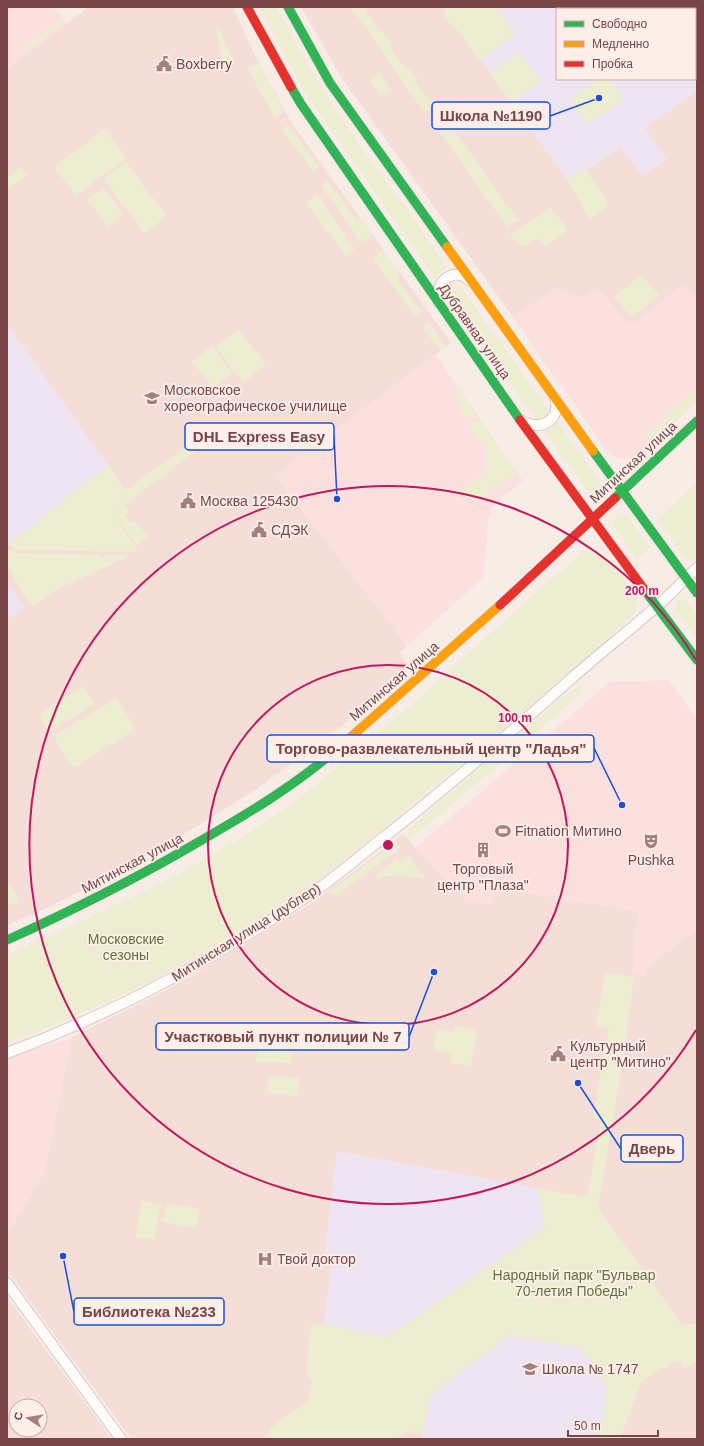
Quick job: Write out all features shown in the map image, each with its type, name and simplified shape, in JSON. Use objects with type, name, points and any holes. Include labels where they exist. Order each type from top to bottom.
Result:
[{"type":"main road","name":"Дубравная улица","points":[[247,7],[274,58],[301,104],[520,420],[697,660]]},
{"type":"main road","name":"Дубравная улица","points":[[288,7],[330,83],[472,283],[697,593]]},
{"type":"main road","name":"Митинская улица","points":[[7,940],[96,899],[216,833],[278,795],[323,761],[382,711],[697,421]]},
{"type":"street","points":[[440,305],[438,293],[440,285],[446,278],[458,275],[467,278],[472,283]]},
{"type":"street","points":[[520,420],[534,426],[547,422],[555,411],[556,404],[554,396]]},
{"type":"street","name":"Митинская улица (дублер)","points":[[7,1053],[77,1026],[152,990],[256,929],[313,892],[393,830],[493,748],[658,606],[697,568]]},
{"type":"street","points":[[7,1283],[121,1439]]},
{"type":"shaded area","points":[[7,7],[54,7],[67,24],[7,69]]},
{"type":"shaded area","points":[[89,7],[233,7],[258,62],[291,122],[451,343],[275,475],[407,646],[399,653],[407,664],[404,674],[339,728],[257,789],[199,825],[104,879],[43,910],[7,925],[7,69]]},
{"type":"shaded area","points":[[301,7],[697,7],[697,298],[684,284],[636,322],[627,323],[598,288],[581,299],[557,287],[513,317],[341,77]]},
{"type":"shaded area","points":[[443,7],[695,7],[556,8],[556,80],[696,80],[696,32],[697,33],[697,92],[645,128],[667,160],[642,176],[621,147],[589,169],[584,168],[567,180]]},
{"type":"shaded area","points":[[684,284],[697,298],[697,402],[644,451],[631,459],[618,458],[607,451],[513,317],[557,287],[581,298],[598,288],[627,323],[636,322]]},
{"type":"shaded area","points":[[7,324],[108,465],[9,544],[7,541]]},
{"type":"shaded area","points":[[435,354],[523,481],[494,504],[488,520],[484,577],[407,646],[275,475]],"holes":[[[471,427],[517,473],[495,489],[483,472],[486,464],[484,455],[488,454],[480,439],[477,440]],[[483,475],[492,491],[482,498],[459,493]]]},
{"type":"shaded area","points":[[7,583],[25,608],[7,619]]},
{"type":"shaded area","points":[[669,680],[697,719],[697,931],[653,961],[654,962],[645,970],[648,975],[632,974],[639,911],[500,889],[491,905],[465,901],[466,895],[442,891],[444,879],[415,848],[610,682]]},
{"type":"shaded area","points":[[403,834],[444,879],[466,895],[465,900],[500,889],[639,911],[634,946],[644,970],[654,963],[653,961],[697,931],[697,1439],[131,1439],[7,1270],[7,1234],[45,1172],[72,1037],[155,996],[197,973],[315,901]]},
{"type":"shaded area","points":[[72,1037],[45,1172],[7,1234],[7,1059]]},
{"type":"shaded area","points":[[337,1151],[537,1188],[545,1227],[388,1337],[324,1324],[331,1266],[323,1265]]},
{"type":"shaded area","points":[[7,1297],[112,1439],[7,1439]]},
{"type":"shaded area","name":"Школа № 1747","points":[[509,1335],[582,1348],[608,1389],[599,1439],[421,1439],[430,1396]]},
{"type":"green space","points":[[260,7],[276,7],[316,78],[360,146],[409,212],[448,269],[440,272],[436,280],[301,86]]},
{"type":"green space","points":[[351,7],[367,8],[364,10],[380,32],[382,30],[393,44],[390,47],[405,68],[408,66],[418,79],[415,82],[431,102],[434,100],[437,104],[424,112]]},
{"type":"green space","points":[[446,7],[495,7],[516,34],[479,61],[455,27],[452,28],[443,16],[447,10]]},
{"type":"green space","points":[[62,18],[65,23],[24,53],[21,49]]},
{"type":"green space","points":[[218,26],[233,59],[222,65],[217,28]]},
{"type":"green space","points":[[519,53],[542,81],[511,103],[490,72]]},
{"type":"green space","points":[[258,63],[284,112],[275,118],[247,68]]},
{"type":"green space","points":[[379,72],[391,90],[381,96],[369,79]]},
{"type":"green space","points":[[597,80],[610,80],[624,99],[588,124],[570,99]]},
{"type":"green space","points":[[440,110],[518,220],[507,227],[431,120]]},
{"type":"green space","points":[[288,125],[319,167],[313,172],[282,130]]},
{"type":"green space","points":[[105,129],[127,158],[76,196],[54,167]]},
{"type":"green space","points":[[126,162],[167,216],[144,233],[104,179]]},
{"type":"green space","points":[[21,167],[28,175],[7,190],[7,177]]},
{"type":"green space","points":[[584,168],[608,202],[606,208],[590,219],[567,180]]},
{"type":"green space","points":[[327,181],[357,221],[360,218],[373,235],[362,243],[321,186]]},
{"type":"green space","points":[[103,187],[124,215],[108,227],[87,199]]},
{"type":"green space","points":[[317,195],[347,237],[344,239],[348,244],[350,242],[355,249],[346,256],[306,203]]},
{"type":"green space","points":[[551,207],[567,229],[566,233],[546,246],[538,238],[525,246],[516,243],[510,235]]},
{"type":"green space","points":[[384,250],[400,273],[396,277],[422,312],[415,317],[373,258]]},
{"type":"green space","points":[[641,274],[659,295],[632,318],[614,297]]},
{"type":"green space","points":[[452,282],[459,285],[548,409],[548,414],[545,418],[535,418],[446,293],[447,286]]},
{"type":"green space","points":[[429,323],[446,346],[440,351],[423,327]]},
{"type":"green space","points":[[239,329],[266,365],[243,383],[216,347]]},
{"type":"green space","points":[[212,346],[232,373],[212,388],[192,361]]},
{"type":"green space","points":[[458,387],[478,417],[463,417],[455,389]]},
{"type":"green space","points":[[692,392],[697,396],[697,402],[653,443],[645,435]]},
{"type":"green space","points":[[467,421],[481,421],[517,473],[494,489],[483,472],[486,464],[484,455],[488,454],[481,440],[477,441],[475,434]]},
{"type":"green space","points":[[557,421],[602,486],[603,490],[599,494],[592,496],[590,494],[544,431],[552,429]]},
{"type":"green space","points":[[209,430],[215,437],[124,505],[129,512],[125,515],[131,523],[135,520],[148,537],[137,545],[113,514],[123,506],[112,514],[138,550],[135,552],[20,550],[15,549],[9,544],[108,465],[126,490]]},
{"type":"green space","points":[[482,475],[492,491],[480,498],[458,496],[458,493]]},
{"type":"green space","points":[[697,483],[697,558],[694,560],[688,560],[685,558],[658,519]]},
{"type":"green space","points":[[621,514],[626,515],[650,547],[637,559],[614,527],[613,524],[615,518]]},
{"type":"green space","points":[[7,550],[18,553],[100,555],[100,557],[104,557],[104,555],[131,555],[61,587],[31,607],[7,565]]},
{"type":"green space","name":"Московские сезоны","points":[[584,551],[597,552],[603,555],[612,565],[633,594],[636,601],[636,611],[629,620],[488,742],[312,886],[253,924],[148,983],[69,1019],[7,1044],[7,955],[99,913],[185,871],[239,839],[303,796],[408,708]]},
{"type":"green space","points":[[685,599],[697,614],[697,639],[676,610],[677,602]]},
{"type":"green space","points":[[84,686],[95,704],[49,732],[39,714]]},
{"type":"green space","points":[[574,688],[578,688],[581,691],[580,694],[517,748],[514,748],[513,740]]},
{"type":"green space","points":[[116,699],[133,724],[134,729],[132,732],[73,767],[69,764],[56,742],[55,738],[57,734]]},
{"type":"green space","points":[[492,758],[496,758],[501,763],[410,839],[408,836],[408,829]]},
{"type":"green space","points":[[394,843],[398,844],[398,849],[338,895],[334,895],[330,892]]},
{"type":"green space","points":[[408,856],[426,878],[387,876],[378,879],[375,876],[397,859],[400,862]]},
{"type":"green space","points":[[7,881],[13,888],[19,901],[7,906]]},
{"type":"green space","name":"Народный парк \"Бульвар 70-летия Победы\"","points":[[605,973],[634,977],[623,1061],[598,1208],[682,1324],[697,1324],[697,1361],[684,1369],[678,1360],[642,1381],[620,1439],[599,1437],[608,1389],[582,1348],[509,1335],[430,1396],[423,1433],[409,1431],[394,1439],[264,1439],[269,1435],[269,1429],[309,1400],[312,1381],[306,1373],[311,1325],[324,1324],[388,1337],[545,1227],[537,1188],[587,1197],[601,1120],[593,1118],[609,1028],[596,1026]]},
{"type":"green space","points":[[272,1022],[297,1028],[290,1063],[256,1062],[261,1029]]},
{"type":"green space","points":[[454,1026],[477,1030],[471,1066],[450,1063],[451,1054],[433,1051],[437,1030],[453,1032]]},
{"type":"green space","points":[[269,1075],[299,1078],[297,1096],[267,1093]]},
{"type":"green space","points":[[142,1201],[161,1204],[154,1240],[135,1237]]},
{"type":"green space","points":[[167,1203],[200,1209],[196,1228],[163,1222]]},
{"type":"traffic: fast","points":[[288,7],[330,83],[447,247]]},
{"type":"traffic: fast","points":[[291,87],[301,104],[520,420]]},
{"type":"traffic: fast","points":[[615,498],[697,421]]},
{"type":"traffic: fast","points":[[593,451],[697,593]]},
{"type":"traffic: fast","points":[[643,588],[697,660]]},
{"type":"traffic: fast","points":[[7,940],[121,885],[209,836],[268,800],[306,774],[343,744]]},
{"type":"traffic: slow","points":[[447,247],[593,451]]},
{"type":"traffic: slow","points":[[343,744],[500,605]]},
{"type":"traffic: jam","points":[[247,7],[291,87]]},
{"type":"traffic: jam","points":[[520,420],[643,588]]},
{"type":"traffic: jam","points":[[500,605],[615,498]]},
{"type":"place","name":"Boxberry","points":[[164,64]]},
{"type":"place","name":"Школа №1190","points":[[599,98]]},
{"type":"place","name":"Московское хореографическое училище","points":[[152,398]]},
{"type":"place","name":"DHL Express Easy","points":[[337,499]]},
{"type":"place","name":"Москва 125430","points":[[188,501]]},
{"type":"place","name":"СДЭК","points":[[259,530]]},
{"type":"place","name":"Торгово-развлекательный центр \"Ладья\"","points":[[622,805]]},
{"type":"place","name":"Fitnation Митино","points":[[503,831]]},
{"type":"place","name":"Pushka","points":[[651,841]]},
{"type":"place","name":"Торговый центр \"Плаза\"","points":[[483,850]]},
{"type":"place","name":"Участковый пункт полиции № 7","points":[[434,972]]},
{"type":"place","name":"Культурный центр \"Митино\"","points":[[558,1054]]},
{"type":"place","name":"Дверь","points":[[578,1083]]},
{"type":"place","name":"Библиотека №233","points":[[63,1256]]},
{"type":"place","name":"Твой доктор","points":[[265,1259]]},
{"type":"place","name":"Школа № 1747","points":[[530,1369]]}]
